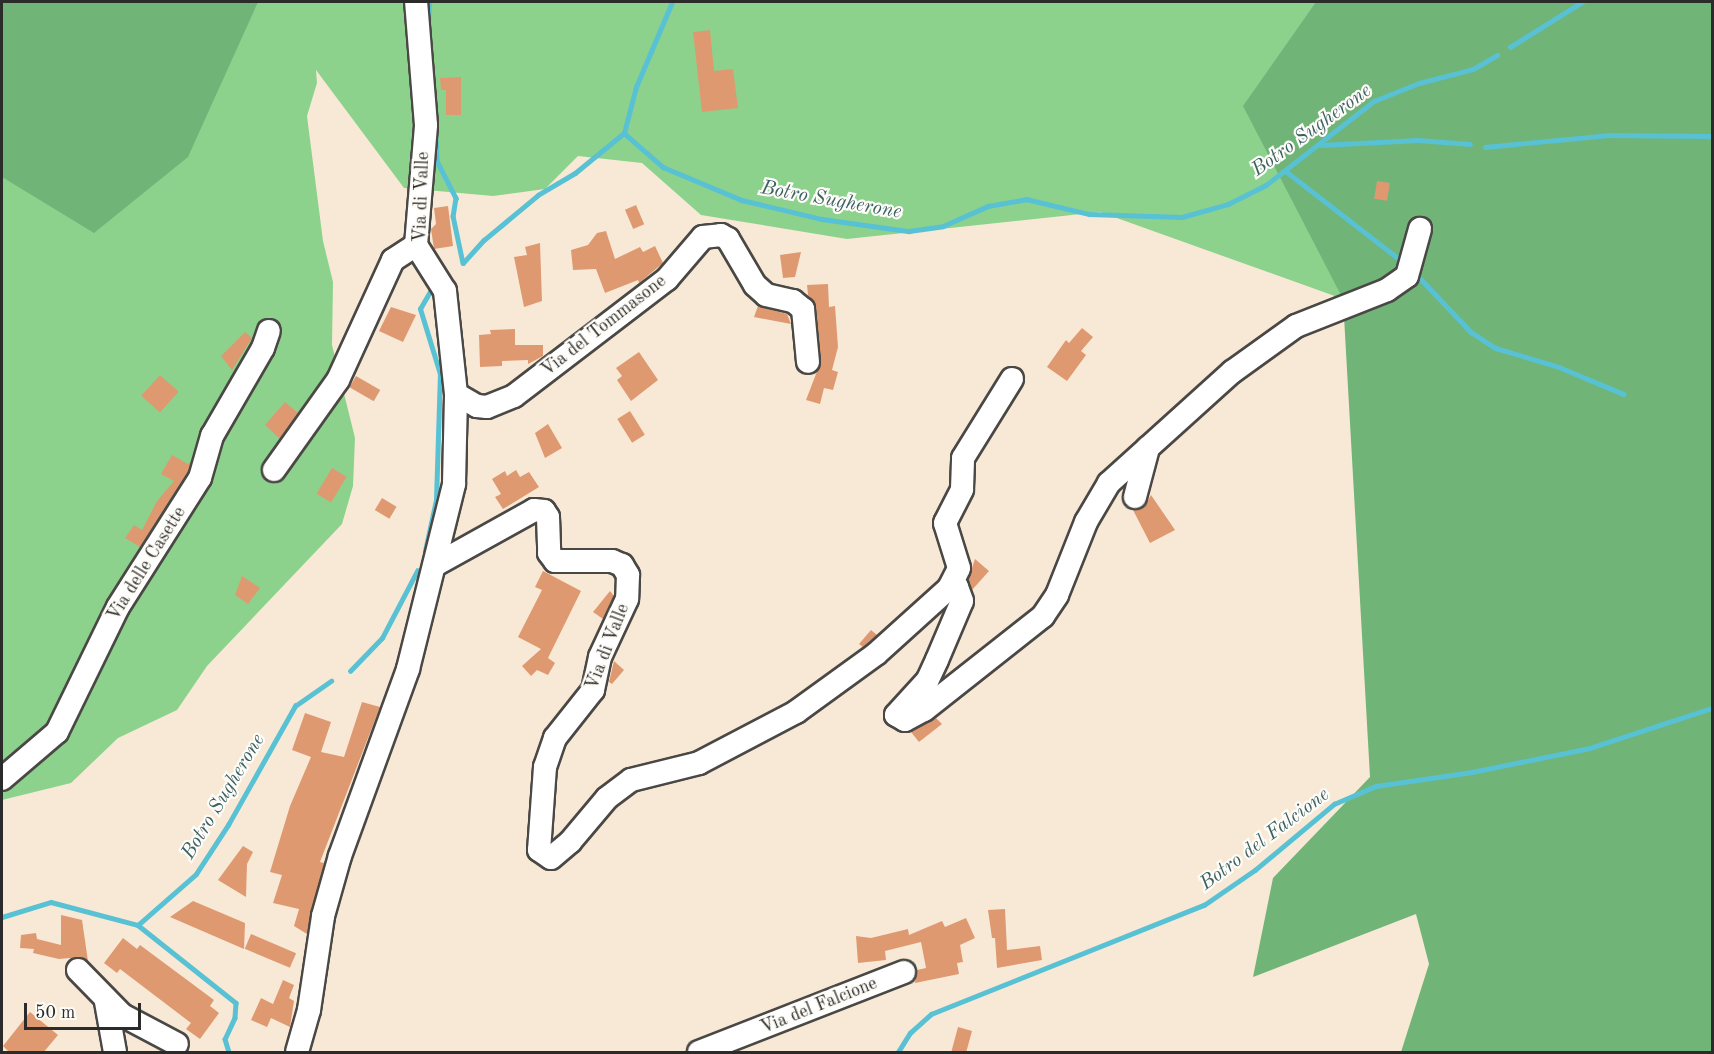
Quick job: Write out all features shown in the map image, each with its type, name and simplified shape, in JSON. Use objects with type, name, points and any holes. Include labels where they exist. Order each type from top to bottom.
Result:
[{"type":"street","name":"Via di Valle","points":[[297,1053],[334,876],[408,669],[437,564],[454,484],[456,394],[445,291],[416,245],[426,125],[416,2]]},
{"type":"street","points":[[949,588],[957,587],[961,593],[958,615],[927,681],[897,712],[900,719],[905,720],[924,710],[1043,616],[1057,595],[1086,522],[1109,483],[1232,372],[1296,326],[1387,290],[1407,276],[1420,229]]},
{"type":"street","name":"Via del Tommasone","points":[[456,394],[477,406],[487,407],[514,396],[667,279],[703,237],[721,235],[728,239],[755,285],[766,295],[793,301],[803,309],[808,362]]},
{"type":"street","points":[[274,470],[338,380],[393,260],[416,245]]},
{"type":"street","name":"Via delle Casette","points":[[2,780],[57,732],[118,607],[200,478],[212,436],[263,348],[269,331]]},
{"type":"street","points":[[949,588],[959,567],[945,523],[962,489],[963,458],[1012,379]]},
{"type":"street","points":[[1135,497],[1148,448]]},
{"type":"street","name":"Via di Valle","points":[[437,564],[534,510],[544,511],[548,517],[549,553],[555,561],[612,561],[622,565],[628,575],[627,599],[600,657],[593,690],[555,738],[545,767],[539,850],[551,858],[565,848],[607,798],[631,780],[699,763],[796,712],[868,660],[949,588]]},
{"type":"street","points":[[78,970],[106,1002],[134,1023],[177,1044]]},
{"type":"street","name":"Via del Falcione","points":[[699,1053],[904,972]]},
{"type":"street","points":[[106,1002],[115,1053]]},
{"type":"green space","points":[[2,2],[1316,2],[1343,299],[1100,212],[847,239],[701,215],[642,163],[578,156],[545,189],[493,196],[404,188],[316,70],[317,83],[307,116],[323,241],[333,282],[332,345],[355,438],[353,486],[342,524],[207,666],[177,710],[118,738],[71,783],[2,800]]},
{"type":"green space","points":[[2,2],[258,2],[188,157],[94,233],[2,177]]},
{"type":"green space","points":[[1316,2],[1712,2],[1712,1052],[1401,1052],[1429,964],[1416,914],[1253,977],[1273,878],[1370,777],[1343,299],[1243,106]]},
{"type":"building","points":[[710,30],[714,71],[733,69],[738,108],[702,112],[693,32]]},
{"type":"building","points":[[461,77],[461,115],[446,115],[446,90],[441,90],[440,78]]},
{"type":"building","points":[[1377,181],[1390,183],[1387,201],[1374,199]]},
{"type":"building","points":[[636,205],[644,224],[633,229],[625,210]]},
{"type":"building","points":[[448,206],[453,246],[434,249],[431,229],[436,224],[434,208]]},
{"type":"building","points":[[606,231],[615,259],[640,247],[643,252],[655,246],[663,263],[639,283],[638,280],[605,293],[596,269],[573,270],[571,250],[588,245],[597,233]]},
{"type":"building","points":[[540,243],[542,301],[524,307],[514,257],[527,255],[525,247]]},
{"type":"building","points":[[801,252],[795,277],[783,278],[780,255]]},
{"type":"building","points":[[828,284],[829,307],[835,306],[838,347],[832,370],[838,372],[833,390],[824,388],[820,404],[806,400],[821,361],[816,307],[808,295],[807,285]]},
{"type":"building","points":[[758,306],[787,314],[791,324],[754,317]]},
{"type":"building","points":[[391,307],[416,315],[403,342],[379,331]]},
{"type":"building","points":[[1082,328],[1093,337],[1081,351],[1086,355],[1067,381],[1047,367],[1066,340],[1069,343]]},
{"type":"building","points":[[515,329],[515,345],[543,345],[543,356],[528,364],[528,360],[502,361],[502,366],[480,367],[479,335],[491,334],[490,330]]},
{"type":"building","points":[[245,332],[252,338],[232,370],[221,356]]},
{"type":"building","points":[[639,352],[658,380],[631,401],[617,380],[622,376],[616,368]]},
{"type":"building","points":[[160,375],[179,392],[160,413],[141,396]]},
{"type":"building","points":[[356,376],[380,390],[374,401],[350,387]]},
{"type":"building","points":[[285,402],[298,413],[280,439],[265,425]]},
{"type":"building","points":[[630,411],[645,435],[632,443],[617,419]]},
{"type":"building","points":[[548,424],[562,448],[545,458],[535,433]]},
{"type":"building","points":[[172,455],[188,464],[191,461],[188,472],[140,547],[125,538],[134,525],[142,530],[157,501],[174,481],[161,474]]},
{"type":"building","points":[[332,468],[347,477],[331,502],[317,494]]},
{"type":"building","points":[[516,470],[520,477],[529,472],[539,487],[503,509],[495,497],[501,494],[492,479],[505,471],[507,476]]},
{"type":"building","points":[[1151,495],[1175,530],[1150,543],[1133,510],[1144,507]]},
{"type":"building","points":[[382,498],[397,507],[389,519],[375,510]]},
{"type":"building","points":[[975,559],[989,571],[972,590],[968,580]]},
{"type":"building","points":[[543,571],[581,591],[548,658],[555,663],[548,675],[537,670],[531,676],[522,666],[541,649],[518,637],[542,590],[535,587]]},
{"type":"building","points":[[242,576],[260,588],[248,604],[235,595]]},
{"type":"building","points":[[610,591],[614,596],[603,619],[593,612]]},
{"type":"building","points":[[871,630],[877,635],[863,647],[859,644]]},
{"type":"building","points":[[614,661],[624,670],[612,684],[609,682]]},
{"type":"building","points":[[362,702],[380,707],[320,862],[324,863],[307,934],[294,926],[299,909],[273,903],[282,875],[270,872],[290,806],[311,757],[292,750],[305,713],[331,722],[321,752],[344,757]]},
{"type":"building","points":[[936,718],[942,724],[919,742],[911,732]]},
{"type":"building","points":[[243,846],[253,852],[247,864],[246,897],[218,880]]},
{"type":"building","points":[[193,901],[245,923],[244,949],[170,917]]},
{"type":"building","points":[[1005,909],[1007,950],[1040,946],[1042,960],[997,968],[995,938],[992,938],[988,910]]},
{"type":"building","points":[[61,915],[82,920],[88,961],[81,957],[59,959],[33,953],[34,949],[20,948],[21,935],[36,933],[37,939],[61,945]]},
{"type":"building","points":[[966,918],[975,938],[960,945],[963,962],[957,963],[959,974],[915,983],[917,970],[926,968],[921,942],[885,951],[886,960],[858,963],[856,936],[871,938],[908,929],[909,935],[942,921],[945,927]]},
{"type":"building","points":[[251,934],[296,953],[290,968],[245,949]]},
{"type":"building","points":[[123,938],[137,949],[140,945],[214,1000],[210,1006],[219,1013],[200,1039],[186,1029],[191,1023],[120,969],[117,973],[104,963]]},
{"type":"building","points":[[283,980],[294,985],[289,998],[294,1001],[290,1027],[271,1018],[267,1027],[251,1020],[261,998],[273,1004]]},
{"type":"building","points":[[30,1012],[58,1035],[43,1053],[10,1053],[3,1046]]},
{"type":"building","points":[[958,1027],[972,1031],[966,1053],[951,1053]]},
{"type":"waterway","points":[[428,26],[429,2]]},
{"type":"waterway","points":[[624,133],[636,87],[672,2]]},
{"type":"waterway","name":"Botro Sugherone","points":[[1510,47],[1582,2]]},
{"type":"waterway","name":"Botro Sugherone","points":[[624,133],[663,167],[742,200],[822,219],[909,231],[943,226],[988,206],[1026,199],[1089,214],[1182,217],[1228,204],[1266,185],[1374,101],[1419,83],[1473,69],[1497,55]]},
{"type":"waterway","name":"Botro Sugherone","points":[[463,263],[484,240],[538,195],[575,173],[624,133]]},
{"type":"waterway","points":[[1485,147],[1610,135],[1712,136]]},
{"type":"waterway","points":[[436,139],[437,161],[456,198],[453,216],[463,263]]},
{"type":"waterway","points":[[1321,145],[1418,140],[1470,144]]},
{"type":"waterway","points":[[1287,172],[1403,262]]},
{"type":"waterway","points":[[1419,277],[1471,332],[1496,348],[1559,367],[1624,394]]},
{"type":"waterway","name":"Botro Sugherone","points":[[425,551],[436,500],[440,374],[420,309],[430,292]]},
{"type":"waterway","name":"Botro Sugherone","points":[[350,671],[382,638],[417,571]]},
{"type":"waterway","name":"Botro Sugherone","points":[[138,925],[196,874],[228,825],[295,706],[331,681]]},
{"type":"waterway","name":"Botro del Falcione","points":[[898,1052],[910,1033],[931,1014],[1204,905],[1255,870],[1334,804],[1376,786],[1472,772],[1590,748],[1712,708]]},
{"type":"waterway","points":[[2,917],[51,902],[138,925],[236,1003],[235,1018],[225,1039],[229,1052]]}]
